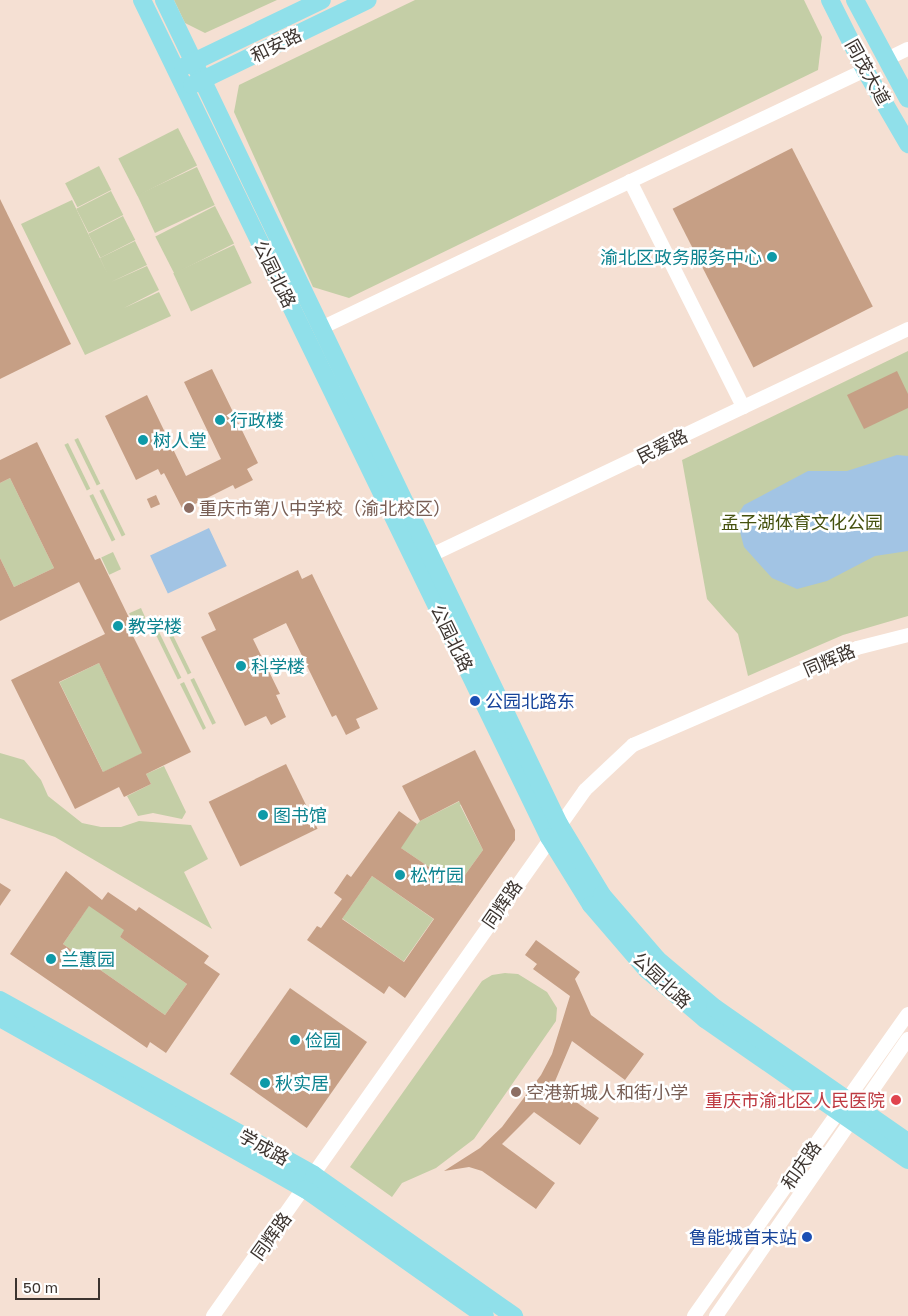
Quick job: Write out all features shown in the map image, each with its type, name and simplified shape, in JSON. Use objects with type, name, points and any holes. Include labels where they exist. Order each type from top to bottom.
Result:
[{"type":"main road","name":"公园北路","points":[[142,0],[185,89],[424,559],[554,831],[602,895],[657,959],[715,1008],[849,1110],[908,1160]]},
{"type":"main road","name":"公园北路","points":[[164,0],[321,328],[424,559]]},
{"type":"main road","name":"和安路","points":[[176,70],[322,0]]},
{"type":"main road","name":"和安路","points":[[185,89],[368,0]]},
{"type":"main road","name":"同茂大道","points":[[830,0],[865,70],[908,144]]},
{"type":"main road","name":"同茂大道","points":[[855,0],[885,60],[908,99]]},
{"type":"main road","name":"学成路","points":[[0,1000],[310,1182],[514,1316]]},
{"type":"main road","name":"学成路","points":[[0,1018],[310,1182],[485,1316]]},
{"type":"main road","name":"公园北路","points":[[849,1110],[908,1142]]},
{"type":"street","points":[[885,60],[908,49]]},
{"type":"street","points":[[321,328],[865,70]]},
{"type":"street","points":[[630,181],[743,408]]},
{"type":"street","name":"民爱路","points":[[424,559],[908,329]]},
{"type":"street","name":"同辉路","points":[[213,1316],[310,1182],[554,831],[585,790],[634,745],[857,648],[908,635]]},
{"type":"street","name":"和庆路","points":[[716,1316],[849,1110],[908,1014]]},
{"type":"street","name":"和庆路","points":[[694,1316],[849,1110],[908,1039]]},
{"type":"green space","points":[[174,0],[277,0],[205,33],[185,23]]},
{"type":"green space","points":[[415,0],[804,0],[822,37],[818,70],[349,298],[313,287],[234,112],[239,85]]},
{"type":"green space","points":[[178,128],[197,165],[137,196],[118,158]]},
{"type":"green space","points":[[99,166],[111,190],[77,207],[65,183]]},
{"type":"green space","points":[[197,167],[215,205],[155,233],[137,195]]},
{"type":"green space","points":[[111,191],[123,215],[89,233],[76,209]]},
{"type":"green space","points":[[72,200],[108,275],[100,258],[135,241],[147,265],[111,282],[147,266],[159,290],[124,308],[159,292],[171,316],[85,355],[21,224]]},
{"type":"green space","points":[[215,206],[234,243],[174,274],[155,236]]},
{"type":"green space","points":[[123,216],[135,240],[101,258],[88,234]]},
{"type":"green space","points":[[234,245],[252,283],[191,311],[173,273]]},
{"type":"green space","name":"孟子湖体育文化公园","points":[[908,351],[908,616],[843,635],[748,676],[738,634],[707,599],[682,460]]},
{"type":"green space","points":[[78,438],[100,484],[97,486],[74,440]]},
{"type":"green space","points":[[68,443],[90,489],[87,491],[64,445]]},
{"type":"green space","points":[[10,478],[54,568],[14,587],[0,558],[0,483]]},
{"type":"green space","points":[[103,489],[125,535],[122,537],[99,491]]},
{"type":"green space","points":[[93,494],[115,540],[112,542],[89,496]]},
{"type":"green space","points":[[113,552],[121,569],[109,575],[101,557]]},
{"type":"green space","points":[[141,608],[149,626],[137,632],[129,613]]},
{"type":"green space","points":[[169,627],[191,673],[188,675],[165,629]]},
{"type":"green space","points":[[159,632],[181,678],[178,680],[155,634]]},
{"type":"green space","points":[[99,663],[143,753],[103,772],[59,682]]},
{"type":"green space","points":[[194,678],[216,723],[212,725],[190,680]]},
{"type":"green space","points":[[184,682],[206,728],[203,730],[180,684]]},
{"type":"green space","points":[[0,753],[24,760],[41,780],[48,796],[82,823],[101,827],[121,827],[139,821],[191,825],[208,859],[184,872],[212,929],[55,837],[0,818]]},
{"type":"green space","points":[[164,766],[186,812],[182,819],[153,813],[138,816],[127,796],[151,784],[146,774]]},
{"type":"green space","points":[[472,795],[473,798],[460,805],[483,850],[457,886],[398,846],[420,821]]},
{"type":"green space","points":[[372,876],[433,919],[404,962],[342,919]]},
{"type":"green space","points":[[90,904],[125,929],[120,937],[187,984],[165,1015],[63,944]]},
{"type":"green space","points":[[518,974],[547,992],[557,1008],[556,1021],[474,1139],[436,1168],[402,1183],[392,1197],[350,1167],[482,981],[492,975]]},
{"type":"water","points":[[897,455],[908,456],[908,551],[875,556],[827,581],[797,589],[772,578],[744,547],[736,517],[744,505],[808,471],[847,471]]},
{"type":"water","points":[[209,528],[227,566],[168,594],[150,555]]},
{"type":"building","name":"渝北区政务服务中心","points":[[792,148],[873,307],[753,367],[673,209]]},
{"type":"building","points":[[0,199],[71,344],[0,379]]},
{"type":"building","points":[[212,369],[258,463],[247,469],[253,480],[235,489],[233,485],[183,510],[164,473],[161,475],[158,469],[136,480],[105,416],[147,395],[186,476],[221,459],[184,382]]},
{"type":"building","points":[[897,371],[908,394],[908,408],[864,429],[847,395]]},
{"type":"building","name":"教学楼","points":[[37,442],[95,560],[100,558],[136,632],[132,634],[191,752],[146,774],[151,784],[124,797],[119,787],[75,809],[11,680],[105,634],[79,582],[0,621],[0,558],[14,587],[54,568],[10,478],[0,483],[0,460]],"holes":[[[99,663],[142,753],[103,772],[59,682]]]},
{"type":"building","points":[[156,495],[160,504],[151,508],[147,499]]},
{"type":"building","name":"科学楼","points":[[298,570],[302,579],[312,574],[378,709],[356,719],[360,728],[346,735],[336,715],[332,717],[286,623],[253,639],[280,694],[276,695],[286,717],[271,725],[266,716],[245,726],[201,637],[216,630],[208,613]]},
{"type":"building","name":"松竹园","points":[[475,750],[515,830],[515,840],[405,998],[389,986],[384,994],[307,940],[317,926],[321,928],[342,899],[334,893],[347,874],[351,877],[399,811],[417,824],[401,848],[457,886],[483,850],[459,801],[420,821],[402,786]],"holes":[[[372,876],[434,919],[404,962],[342,919]]]},
{"type":"building","name":"图书馆","points":[[286,764],[318,829],[240,866],[209,802]]},
{"type":"building","name":"兰蕙园","points":[[66,871],[102,900],[108,892],[136,911],[139,907],[209,956],[204,963],[220,974],[166,1053],[150,1042],[147,1048],[10,954]],"holes":[[[89,906],[124,930],[120,937],[187,984],[165,1015],[63,944]]]},
{"type":"building","points":[[0,883],[11,890],[0,906]]},
{"type":"building","points":[[536,940],[580,972],[575,979],[591,1015],[644,1054],[625,1080],[572,1041],[553,1086],[599,1118],[580,1145],[534,1112],[502,1144],[555,1183],[536,1209],[482,1171],[469,1167],[444,1171],[480,1148],[502,1127],[541,1075],[552,1054],[570,996],[533,969],[537,964],[525,955]]},
{"type":"building","points":[[290,988],[367,1042],[307,1128],[230,1074]]},
{"type":"place","name":"渝北区政务服务中心","points":[[772,257]]},
{"type":"place","name":"行政楼","points":[[220,420]]},
{"type":"place","name":"树人堂","points":[[143,440]]},
{"type":"place","name":"重庆市第八中学校（渝北校区）","points":[[189,508]]},
{"type":"place","name":"教学楼","points":[[118,626]]},
{"type":"place","name":"科学楼","points":[[241,666]]},
{"type":"place","name":"公园北路东","points":[[475,701]]},
{"type":"place","name":"图书馆","points":[[263,815]]},
{"type":"place","name":"松竹园","points":[[400,875]]},
{"type":"place","name":"兰蕙园","points":[[51,959]]},
{"type":"place","name":"俭园","points":[[295,1040]]},
{"type":"place","name":"秋实居","points":[[265,1083]]},
{"type":"place","name":"空港新城人和街小学","points":[[516,1092]]},
{"type":"place","name":"重庆市渝北区人民医院","points":[[896,1100]]},
{"type":"place","name":"鲁能城首末站","points":[[807,1237]]}]
